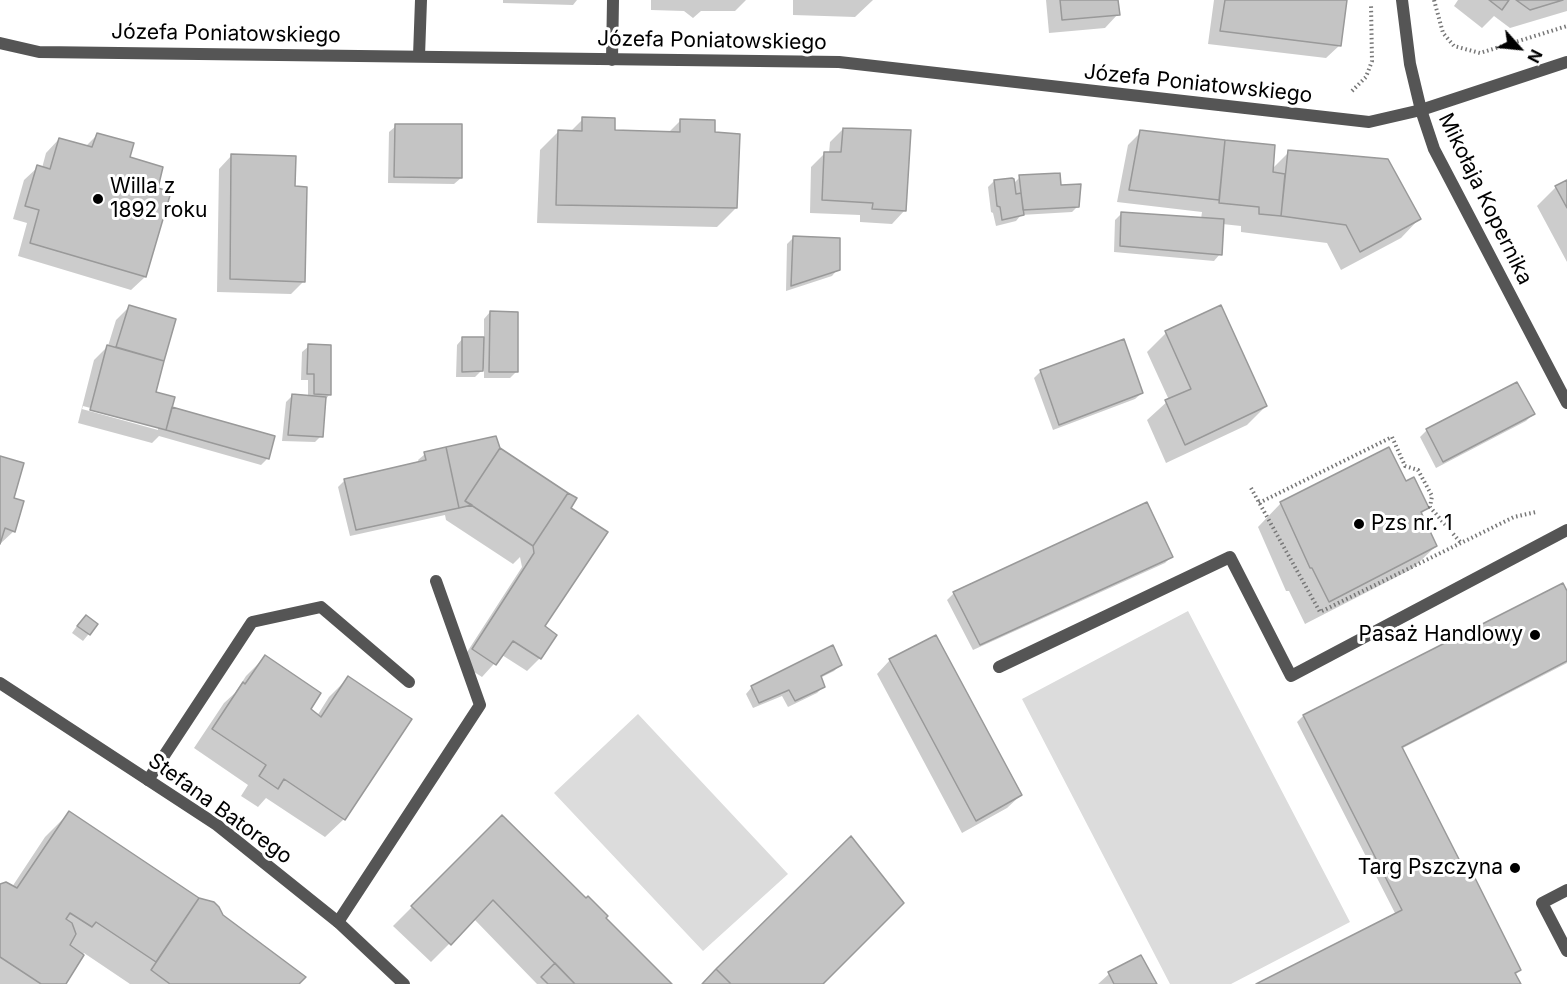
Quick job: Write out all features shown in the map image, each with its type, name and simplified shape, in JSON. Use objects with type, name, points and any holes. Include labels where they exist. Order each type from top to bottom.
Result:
[{"type":"street","points":[[419,56],[421,0]]},
{"type":"street","points":[[612,60],[613,0]]},
{"type":"street","name":"Mikołaja Kopernika","points":[[1402,0],[1404,31],[1420,110],[1434,149],[1567,403]]},
{"type":"street","name":"Józefa Poniatowskiego","points":[[0,43],[39,52],[839,62],[1369,123],[1420,110],[1567,62]]},
{"type":"street","points":[[999,667],[1230,557],[1291,676],[1567,530]]},
{"type":"street","points":[[338,922],[480,705],[436,580]]},
{"type":"street","points":[[148,780],[252,622],[321,607],[409,682]]},
{"type":"street","name":"Stefana Batorego","points":[[0,683],[217,825],[338,922],[404,984]]},
{"type":"street","points":[[1567,890],[1542,903],[1567,951]]},
{"type":"path","points":[[1434,0],[1443,33],[1454,46],[1480,53],[1567,26]]},
{"type":"path","points":[[1259,502],[1392,438],[1405,466],[1418,471],[1428,487],[1432,496],[1430,507],[1461,543]]},
{"type":"path","points":[[1251,488],[1320,612],[1514,517],[1546,510]]},
{"type":"shaded area","points":[[1188,611],[1350,922],[1231,984],[1170,984],[1022,699]]},
{"type":"shaded area","points":[[638,714],[788,874],[703,951],[554,793]]},
{"type":"building","points":[[1060,0],[1118,0],[1120,15],[1062,20]]},
{"type":"building","points":[[1225,0],[1347,0],[1341,46],[1220,31]]},
{"type":"building","points":[[1489,0],[1509,0],[1502,10]]},
{"type":"building","points":[[1516,0],[1563,0],[1530,10]]},
{"type":"building","points":[[582,117],[615,118],[615,130],[680,132],[680,119],[715,120],[715,132],[740,134],[737,208],[556,205],[558,130],[582,131]]},
{"type":"building","points":[[395,124],[462,124],[462,178],[394,177]]},
{"type":"building","points":[[843,128],[911,130],[906,211],[872,209],[873,203],[822,200],[824,152],[841,152]]},
{"type":"building","points":[[1140,130],[1225,140],[1219,200],[1129,190]]},
{"type":"building","name":"Willa z 1892 roku","points":[[97,133],[134,143],[130,157],[163,167],[158,188],[171,192],[146,277],[30,243],[39,210],[25,206],[37,165],[50,169],[59,138],[92,147]]},
{"type":"building","points":[[1225,140],[1275,145],[1273,172],[1285,174],[1281,216],[1259,214],[1259,207],[1219,203]]},
{"type":"building","points":[[1288,150],[1388,159],[1421,219],[1360,252],[1346,225],[1281,216]]},
{"type":"building","points":[[231,154],[296,156],[295,186],[307,187],[305,282],[230,279]]},
{"type":"building","points":[[1060,173],[1061,185],[1081,184],[1079,207],[1023,210],[1019,175]]},
{"type":"building","points":[[1012,178],[1016,194],[1021,193],[1024,215],[1002,220],[1000,207],[997,206],[994,180]]},
{"type":"building","points":[[1567,180],[1567,208],[1555,186]]},
{"type":"building","points":[[1121,212],[1224,219],[1222,255],[1120,246]]},
{"type":"building","points":[[793,236],[840,238],[840,270],[791,286]]},
{"type":"building","points":[[129,305],[176,319],[164,361],[116,347]]},
{"type":"building","points":[[1221,305],[1267,406],[1185,445],[1165,400],[1191,389],[1165,331]]},
{"type":"building","points":[[490,311],[518,312],[518,372],[489,372]]},
{"type":"building","points":[[462,337],[484,337],[483,371],[462,372]]},
{"type":"building","points":[[1124,339],[1143,393],[1059,425],[1040,370]]},
{"type":"building","points":[[308,344],[331,345],[331,395],[314,394],[314,374],[307,374]]},
{"type":"building","points":[[107,345],[164,361],[156,392],[175,397],[166,430],[90,410]]},
{"type":"building","points":[[1517,382],[1535,414],[1443,462],[1426,429]]},
{"type":"building","points":[[292,394],[326,397],[323,437],[288,435]]},
{"type":"building","points":[[172,407],[275,436],[269,459],[166,430]]},
{"type":"building","points":[[496,436],[500,448],[465,501],[472,505],[459,508],[446,447]]},
{"type":"building","points":[[446,447],[459,508],[356,530],[344,479],[426,460],[424,452]]},
{"type":"building","name":"Pzs nr. 1","points":[[1389,447],[1406,481],[1414,477],[1429,508],[1421,512],[1437,546],[1329,602],[1310,568],[1280,502]]},
{"type":"building","points":[[500,448],[568,493],[533,546],[465,501]]},
{"type":"building","points":[[0,456],[24,463],[14,498],[24,501],[15,532],[5,528],[0,544]]},
{"type":"building","points":[[568,493],[577,498],[571,508],[608,532],[545,626],[557,635],[541,659],[513,641],[496,665],[472,649],[534,553],[533,546]]},
{"type":"building","points":[[1147,502],[1173,557],[980,645],[953,592]]},
{"type":"building","points":[[1563,583],[1567,591],[1567,661],[1402,747],[1468,877],[1473,874],[1521,970],[1515,973],[1521,984],[1256,984],[1402,910],[1303,715]]},
{"type":"building","points":[[86,615],[98,624],[90,635],[77,626]]},
{"type":"building","points":[[936,635],[1022,795],[976,821],[889,659]]},
{"type":"building","points":[[833,645],[842,665],[821,676],[825,687],[795,701],[789,690],[759,703],[751,686]]},
{"type":"building","points":[[265,655],[321,693],[311,709],[321,717],[348,676],[412,719],[345,820],[284,779],[278,789],[259,776],[266,765],[212,729],[243,682],[245,684]]},
{"type":"building","points":[[69,811],[199,898],[156,962],[96,922],[92,927],[70,913],[66,919],[72,923],[76,934],[70,945],[84,955],[66,984],[41,984],[0,957],[0,884],[6,882],[17,888]]},
{"type":"building","points":[[502,815],[586,898],[588,896],[608,916],[606,918],[672,984],[575,984],[493,900],[451,945],[411,906]]},
{"type":"building","points":[[851,836],[904,903],[823,984],[731,984],[716,969]]},
{"type":"building","points":[[199,898],[214,902],[223,915],[306,977],[299,984],[170,984],[151,970]]},
{"type":"building","points":[[1141,955],[1157,984],[1114,984],[1108,972]]},
{"type":"building","points":[[555,963],[575,984],[548,984],[541,977]]},
{"type":"building","points":[[716,969],[731,984],[702,984]]},
{"type":"place","name":"Willa z 1892 roku","points":[[98,199]]},
{"type":"place","name":"Pzs nr. 1","points":[[1359,524]]},
{"type":"place","name":"Pasaż Handlowy","points":[[1535,635]]},
{"type":"place","name":"Targ Pszczyna","points":[[1515,868]]}]
